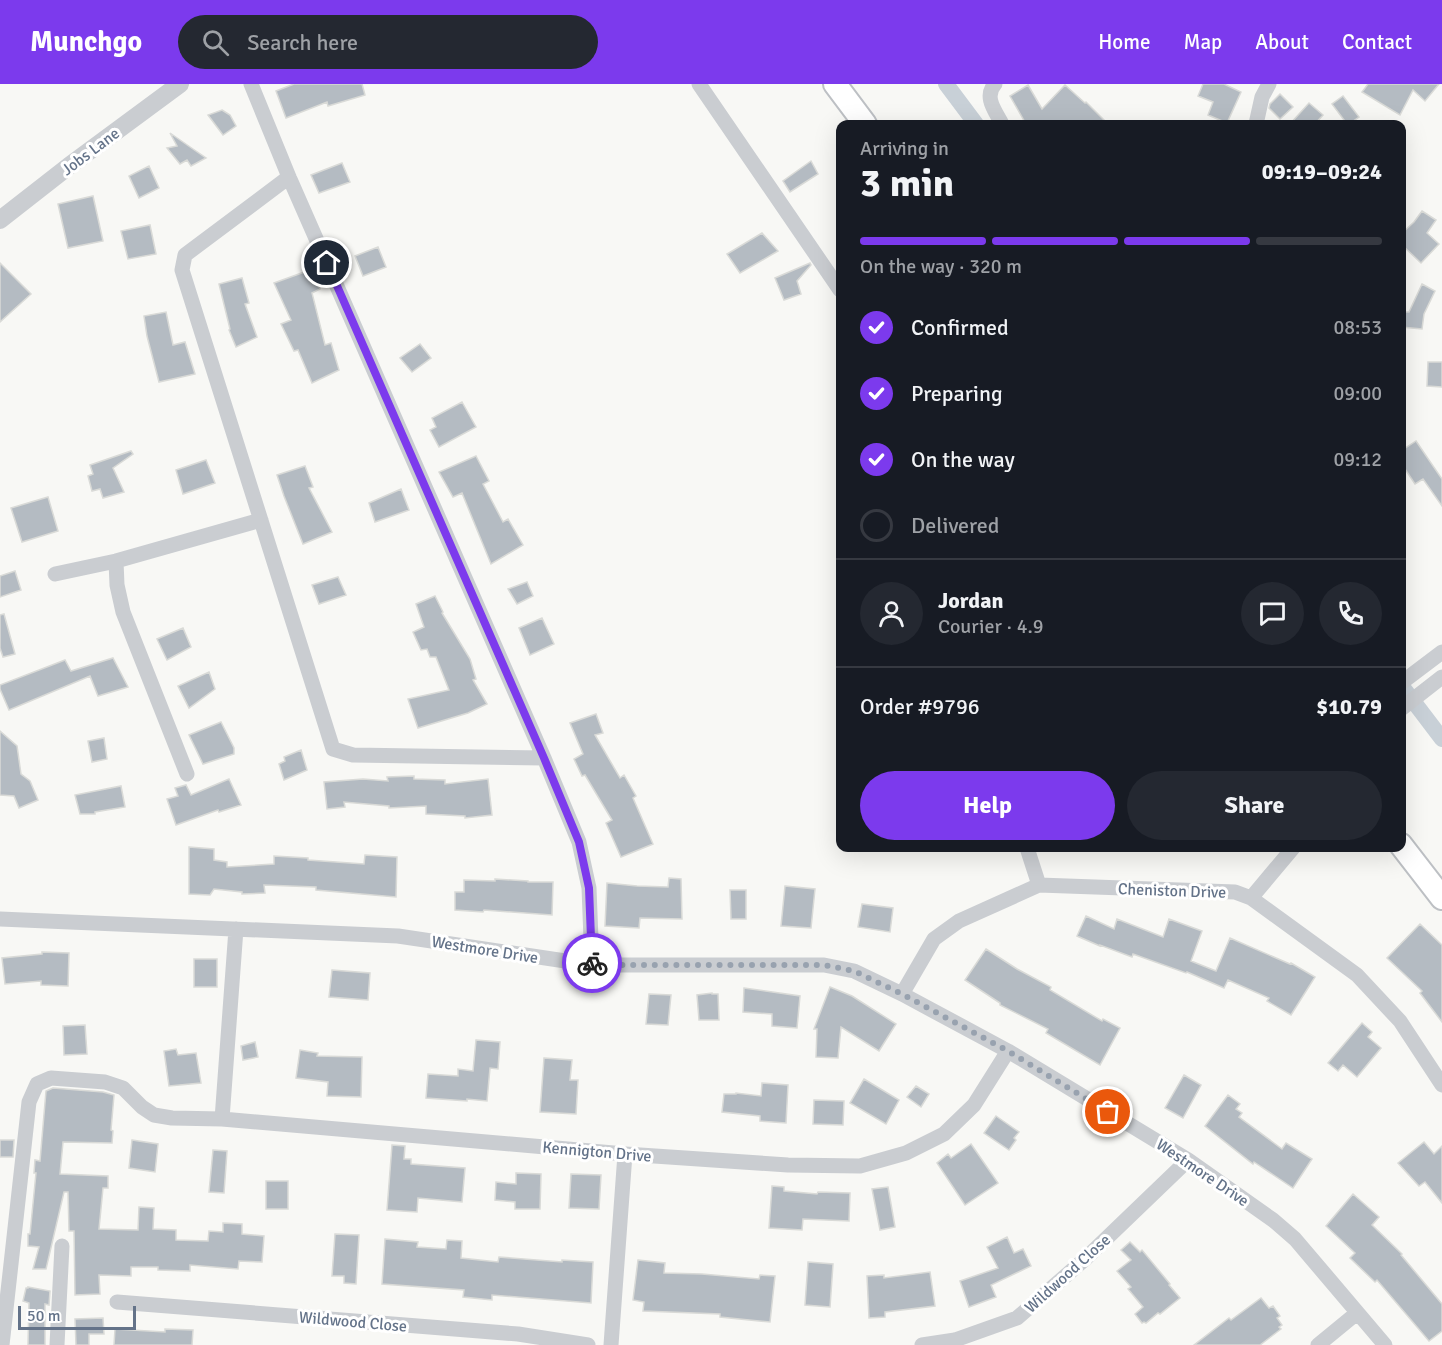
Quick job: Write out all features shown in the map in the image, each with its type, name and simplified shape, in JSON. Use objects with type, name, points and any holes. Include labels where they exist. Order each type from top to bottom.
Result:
[{"type":"main road","points":[[835,84],[862,120]]},
{"type":"main road","points":[[1406,851],[1442,898]]},
{"type":"street","name":"Jobs Lane","points":[[0,220],[180,84]]},
{"type":"street","points":[[250,84],[579,842],[589,888],[592,965]]},
{"type":"street","points":[[699,84],[836,284]]},
{"type":"street","points":[[994,84],[989,94],[990,100],[1000,120]]},
{"type":"street","points":[[1257,120],[1262,97],[1269,84]]},
{"type":"street","points":[[289,177],[184,255],[182,270],[333,749],[353,755],[544,758]]},
{"type":"street","points":[[55,574],[116,561],[261,520]]},
{"type":"street","points":[[116,561],[117,585],[123,612],[187,774]]},
{"type":"street","points":[[1406,679],[1442,652]]},
{"type":"street","points":[[1406,705],[1442,677]]},
{"type":"street","points":[[1027,852],[1039,885]]},
{"type":"street","points":[[1251,897],[1290,852]]},
{"type":"street","name":"Cheniston Drive","points":[[902,994],[934,939],[959,921],[1039,885],[1234,892],[1251,897],[1357,975],[1400,1021],[1442,1085]]},
{"type":"street","name":"Westmore Drive","points":[[0,919],[398,936],[592,965],[824,965],[854,971],[1008,1051],[1188,1160],[1273,1220],[1295,1239],[1385,1345]]},
{"type":"street","points":[[222,1119],[236,930]]},
{"type":"street","name":"Kennigton Drive","points":[[2,1345],[29,1102],[37,1084],[51,1078],[105,1082],[123,1088],[142,1107],[154,1115],[172,1118],[222,1119],[625,1154],[788,1165],[860,1166],[906,1153],[944,1134],[974,1105],[1008,1051]]},
{"type":"street","points":[[611,1345],[625,1154]]},
{"type":"street","name":"Wildwood Close","points":[[922,1345],[955,1340],[1017,1318],[1085,1259],[1188,1160]]},
{"type":"street","points":[[57,1345],[62,1246]]},
{"type":"street","name":"Wildwood Close","points":[[117,1302],[588,1345]]},
{"type":"street","points":[[1317,1345],[1357,1313]]},
{"type":"building","points":[[294,84],[362,84],[365,95],[328,106],[327,102],[286,118],[276,91]]},
{"type":"building","points":[[1203,84],[1224,84],[1241,92],[1228,120],[1220,120],[1208,115],[1213,102],[1198,96]]},
{"type":"building","points":[[1368,84],[1439,84],[1425,101],[1413,90],[1400,115],[1362,92]]},
{"type":"building","points":[[1028,85],[1042,109],[1065,85],[1104,120],[1024,120],[1010,96]]},
{"type":"building","points":[[1280,94],[1293,107],[1280,119],[1269,108]]},
{"type":"building","points":[[1343,96],[1359,117],[1355,120],[1344,120],[1332,104]]},
{"type":"building","points":[[1309,103],[1323,115],[1319,120],[1294,120]]},
{"type":"building","points":[[222,110],[230,115],[236,126],[223,135],[208,115]]},
{"type":"building","points":[[170,133],[206,158],[191,166],[187,160],[180,164],[167,148],[177,146]]},
{"type":"building","points":[[811,161],[818,174],[790,192],[783,181]]},
{"type":"building","points":[[342,163],[350,182],[319,193],[311,175]]},
{"type":"building","points":[[149,166],[159,188],[139,198],[129,176]]},
{"type":"building","points":[[93,196],[103,241],[68,248],[58,204]]},
{"type":"building","points":[[1422,211],[1436,220],[1427,233],[1439,244],[1421,263],[1406,249],[1406,229]]},
{"type":"building","points":[[150,225],[156,254],[128,259],[121,231]]},
{"type":"building","points":[[762,233],[778,251],[740,273],[727,254]]},
{"type":"building","points":[[378,247],[386,267],[363,276],[355,256]]},
{"type":"building","points":[[0,263],[31,294],[0,322]]},
{"type":"building","points":[[810,263],[811,265],[797,281],[801,294],[784,300],[775,278]]},
{"type":"building","points":[[310,270],[320,289],[312,293],[325,345],[331,343],[339,370],[312,383],[298,350],[294,351],[281,324],[291,320],[274,283]]},
{"type":"building","points":[[242,278],[249,303],[245,304],[257,337],[236,347],[229,330],[219,284]]},
{"type":"building","points":[[1422,284],[1435,291],[1424,314],[1422,329],[1406,327],[1406,312],[1409,312]]},
{"type":"building","points":[[166,312],[173,345],[185,342],[195,374],[159,382],[144,316]]},
{"type":"building","points":[[420,344],[431,358],[412,372],[400,358]]},
{"type":"building","points":[[1428,362],[1442,362],[1442,387],[1427,386]]},
{"type":"building","points":[[462,402],[476,427],[439,447],[430,430],[436,427],[432,418]]},
{"type":"building","points":[[1416,441],[1442,479],[1442,506],[1423,479],[1415,484],[1406,470],[1406,448]]},
{"type":"building","points":[[131,451],[133,454],[113,468],[124,492],[103,498],[100,489],[92,491],[88,476],[93,474],[90,465]]},
{"type":"building","points":[[476,456],[489,481],[483,484],[503,522],[508,519],[523,545],[491,564],[462,493],[453,497],[439,472]]},
{"type":"building","points":[[206,460],[215,483],[183,494],[176,470]]},
{"type":"building","points":[[305,466],[313,487],[309,488],[332,532],[303,544],[277,475]]},
{"type":"building","points":[[401,489],[409,510],[375,522],[369,503]]},
{"type":"building","points":[[48,497],[58,531],[22,542],[11,508]]},
{"type":"building","points":[[15,571],[21,590],[0,597],[0,576]]},
{"type":"building","points":[[338,577],[346,595],[319,604],[312,585]]},
{"type":"building","points":[[527,582],[533,596],[517,604],[508,589]]},
{"type":"building","points":[[435,596],[442,613],[470,659],[476,679],[473,680],[487,704],[468,713],[418,728],[408,699],[449,690],[436,657],[430,657],[427,649],[421,650],[413,632],[424,627],[416,604]]},
{"type":"building","points":[[4,614],[15,654],[3,657],[0,648],[0,615]]},
{"type":"building","points":[[542,618],[554,644],[530,655],[519,628]]},
{"type":"building","points":[[183,628],[191,647],[167,660],[157,639]]},
{"type":"building","points":[[113,658],[128,687],[98,696],[90,676],[9,710],[0,689],[0,685],[65,660],[71,671]]},
{"type":"building","points":[[209,672],[215,689],[189,708],[178,686]]},
{"type":"building","points":[[596,714],[603,733],[595,735],[620,778],[624,775],[636,796],[633,798],[653,844],[621,857],[606,823],[612,820],[585,775],[582,776],[574,759],[583,754],[570,723]]},
{"type":"building","points":[[221,722],[234,748],[234,754],[203,764],[189,735]]},
{"type":"building","points":[[0,731],[17,746],[21,774],[30,781],[38,800],[19,808],[14,796],[0,795]]},
{"type":"building","points":[[104,738],[107,759],[92,762],[88,741]]},
{"type":"building","points":[[301,750],[307,770],[284,780],[279,764],[285,761],[284,757]]},
{"type":"building","points":[[414,776],[414,779],[445,780],[445,784],[488,779],[492,815],[465,818],[465,816],[426,814],[426,806],[389,808],[389,806],[344,802],[345,807],[327,809],[324,782],[363,779],[388,781],[387,777]]},
{"type":"building","points":[[229,779],[241,805],[219,812],[218,810],[176,825],[167,799],[178,796],[175,788],[186,785],[191,795]]},
{"type":"building","points":[[121,786],[125,807],[95,812],[95,814],[80,814],[75,795]]},
{"type":"building","points":[[189,847],[214,849],[214,860],[227,862],[227,867],[274,864],[274,856],[364,864],[365,855],[397,857],[396,897],[316,890],[316,887],[264,885],[265,893],[242,894],[242,892],[214,889],[210,895],[189,894]]},
{"type":"building","points":[[669,878],[681,879],[682,919],[640,918],[639,928],[605,926],[607,883],[668,887]]},
{"type":"building","points":[[495,879],[553,882],[552,915],[455,910],[455,892],[464,892],[464,880],[495,881]]},
{"type":"building","points":[[785,886],[815,889],[811,928],[781,926]]},
{"type":"building","points":[[730,890],[746,890],[746,919],[731,919]]},
{"type":"building","points":[[862,904],[893,908],[890,932],[858,927]]},
{"type":"building","points":[[1086,916],[1114,929],[1117,919],[1163,937],[1169,919],[1202,931],[1191,961],[1216,971],[1230,938],[1291,963],[1315,977],[1291,1015],[1267,1001],[1269,998],[1228,980],[1224,988],[1187,972],[1133,954],[1132,957],[1077,936]]},
{"type":"building","points":[[1420,924],[1442,945],[1442,1022],[1420,993],[1422,991],[1387,958]]},
{"type":"building","points":[[986,949],[1051,987],[1050,990],[1102,1021],[1103,1019],[1120,1028],[1100,1065],[1046,1033],[1048,1029],[1000,1005],[965,980]]},
{"type":"building","points":[[42,952],[69,953],[68,986],[41,985],[41,981],[5,984],[2,958],[42,954]]},
{"type":"building","points":[[194,959],[217,959],[217,987],[194,987]]},
{"type":"building","points":[[332,970],[370,973],[368,1000],[329,997]]},
{"type":"building","points":[[830,987],[852,996],[896,1024],[879,1051],[841,1027],[838,1058],[816,1057],[817,1029],[814,1029]]},
{"type":"building","points":[[744,988],[800,996],[797,1028],[772,1026],[772,1014],[743,1012]]},
{"type":"building","points":[[649,994],[671,995],[668,1025],[646,1024]]},
{"type":"building","points":[[718,994],[719,1020],[699,1020],[697,995]]},
{"type":"building","points":[[1362,1023],[1372,1032],[1368,1037],[1381,1048],[1357,1077],[1343,1065],[1338,1071],[1328,1063]]},
{"type":"building","points":[[85,1025],[87,1054],[64,1055],[63,1026]]},
{"type":"building","points":[[476,1040],[500,1042],[498,1069],[490,1068],[487,1101],[426,1098],[428,1074],[458,1076],[458,1069],[473,1071]]},
{"type":"building","points":[[255,1042],[258,1057],[243,1060],[241,1046]]},
{"type":"building","points":[[176,1049],[178,1055],[196,1053],[201,1083],[169,1086],[164,1051]]},
{"type":"building","points":[[300,1050],[318,1053],[317,1056],[362,1057],[361,1097],[327,1096],[328,1082],[296,1078]]},
{"type":"building","points":[[544,1058],[572,1060],[570,1080],[578,1080],[576,1114],[540,1112]]},
{"type":"building","points":[[1184,1075],[1201,1085],[1183,1118],[1165,1108]]},
{"type":"building","points":[[864,1079],[899,1100],[886,1124],[850,1103]]},
{"type":"building","points":[[762,1083],[788,1085],[786,1123],[760,1121],[760,1116],[722,1112],[724,1094],[761,1096]]},
{"type":"building","points":[[916,1086],[929,1094],[921,1107],[907,1097]]},
{"type":"building","points":[[53,1088],[114,1095],[112,1143],[63,1142],[60,1174],[108,1176],[108,1188],[103,1188],[99,1229],[138,1230],[139,1207],[154,1208],[153,1229],[176,1230],[176,1240],[208,1241],[209,1231],[223,1232],[223,1223],[242,1224],[242,1234],[264,1236],[262,1262],[239,1261],[238,1269],[190,1265],[190,1271],[158,1270],[158,1267],[131,1267],[131,1276],[99,1275],[100,1294],[75,1295],[74,1231],[69,1231],[68,1192],[64,1192],[46,1269],[33,1269],[39,1247],[28,1246],[28,1234],[30,1234],[36,1173],[34,1173],[35,1160],[40,1161],[46,1091]]},
{"type":"building","points":[[1228,1095],[1240,1104],[1236,1109],[1242,1113],[1239,1117],[1282,1149],[1286,1143],[1312,1159],[1293,1188],[1254,1162],[1253,1164],[1205,1126]]},
{"type":"building","points":[[814,1100],[844,1101],[843,1125],[813,1124]]},
{"type":"building","points":[[996,1116],[1019,1132],[1009,1150],[984,1133]]},
{"type":"building","points":[[0,1140],[14,1140],[13,1157],[0,1157]]},
{"type":"building","points":[[132,1140],[158,1144],[155,1172],[129,1168]]},
{"type":"building","points":[[1424,1142],[1434,1154],[1442,1146],[1442,1203],[1425,1182],[1419,1186],[1398,1163]]},
{"type":"building","points":[[971,1144],[998,1183],[965,1205],[937,1163],[948,1154],[951,1158]]},
{"type":"building","points":[[392,1145],[405,1146],[404,1159],[411,1159],[411,1164],[465,1168],[462,1202],[418,1198],[417,1212],[387,1210]]},
{"type":"building","points":[[213,1150],[227,1151],[224,1193],[209,1192]]},
{"type":"building","points":[[516,1173],[541,1174],[540,1209],[515,1209],[515,1202],[495,1200],[496,1182],[516,1184]]},
{"type":"building","points":[[571,1174],[601,1175],[599,1209],[569,1208]]},
{"type":"building","points":[[266,1181],[288,1181],[288,1209],[266,1209]]},
{"type":"building","points":[[772,1186],[784,1187],[784,1191],[817,1194],[818,1192],[850,1193],[849,1221],[803,1219],[802,1230],[769,1228]]},
{"type":"building","points":[[888,1187],[895,1227],[880,1230],[872,1189]]},
{"type":"building","points":[[1353,1194],[1379,1217],[1372,1225],[1402,1254],[1442,1304],[1442,1331],[1429,1341],[1377,1280],[1375,1282],[1350,1258],[1355,1253],[1326,1226]]},
{"type":"building","points":[[335,1234],[359,1235],[356,1284],[344,1283],[344,1276],[332,1276]]},
{"type":"building","points":[[1007,1237],[1014,1253],[1023,1249],[1031,1266],[991,1285],[996,1297],[969,1307],[960,1281],[998,1268],[987,1247]]},
{"type":"building","points":[[385,1239],[418,1242],[417,1247],[446,1249],[447,1240],[462,1241],[461,1258],[498,1262],[499,1257],[593,1262],[591,1303],[492,1295],[492,1300],[463,1297],[464,1290],[382,1284]]},
{"type":"building","points":[[1130,1242],[1140,1252],[1142,1250],[1180,1298],[1146,1323],[1142,1323],[1135,1314],[1143,1307],[1128,1289],[1131,1287],[1117,1271],[1131,1260],[1121,1250]]},
{"type":"building","points":[[638,1260],[665,1263],[664,1273],[759,1279],[760,1275],[775,1276],[770,1322],[720,1317],[720,1314],[643,1311],[644,1302],[633,1300]]},
{"type":"building","points":[[808,1262],[833,1264],[830,1307],[805,1305]]},
{"type":"building","points":[[930,1272],[935,1306],[885,1312],[885,1317],[869,1318],[867,1276],[884,1275],[884,1278]]},
{"type":"building","points":[[28,1287],[50,1291],[49,1305],[45,1304],[45,1345],[28,1345],[29,1303],[23,1301]]},
{"type":"building","points":[[1261,1298],[1269,1308],[1273,1306],[1280,1316],[1277,1318],[1282,1325],[1279,1327],[1281,1329],[1260,1345],[1194,1345],[1229,1318],[1231,1320]]},
{"type":"building","points":[[103,1318],[104,1334],[89,1334],[89,1345],[76,1345],[75,1319]]},
{"type":"building","points":[[115,1329],[165,1332],[165,1329],[193,1330],[192,1345],[114,1345]]},
{"type":"waterway","points":[[946,84],[973,120]]},
{"type":"waterway","points":[[1406,692],[1442,739]]},
{"type":"way so far","points":[[592,963],[592,965],[824,965],[854,971],[1008,1051],[1108,1112]]},
{"type":"route","points":[[327,263],[579,842],[589,888],[592,963]]}]
